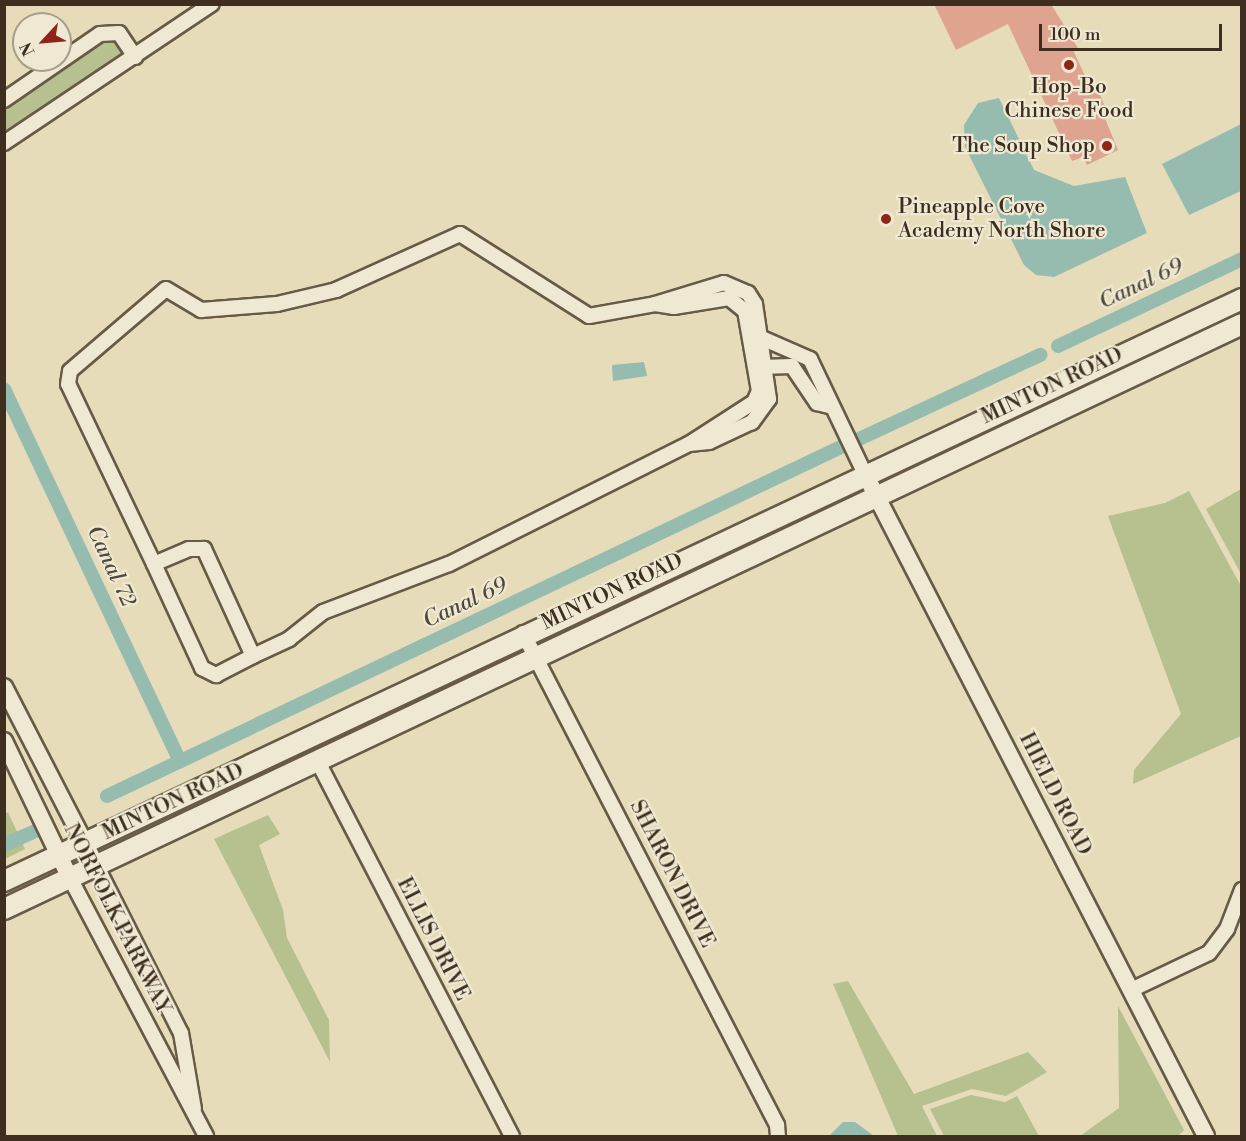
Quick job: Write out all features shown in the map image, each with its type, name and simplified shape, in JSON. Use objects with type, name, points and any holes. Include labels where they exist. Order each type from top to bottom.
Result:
[{"type":"main road","name":"MINTON ROAD","points":[[4,881],[864,472],[1242,299]]},
{"type":"main road","name":"MINTON ROAD","points":[[4,909],[875,494],[1242,324]]},
{"type":"main road","points":[[994,439],[1014,419],[1046,404],[1064,381]]},
{"type":"street","points":[[4,143],[212,4]]},
{"type":"street","points":[[4,100],[110,31],[119,33],[135,57]]},
{"type":"street","points":[[459,234],[589,316],[687,298],[724,283],[738,286],[755,304],[756,336],[761,367],[759,391],[754,402],[717,430],[449,564],[322,612],[289,639],[216,675],[202,668],[68,384],[70,371],[166,289],[201,310],[277,304],[336,290],[459,234]]},
{"type":"street","points":[[756,336],[810,359],[830,396],[829,406],[864,472]]},
{"type":"street","points":[[761,367],[798,370],[817,403],[829,406]]},
{"type":"street","name":"HIELD ROAD","points":[[864,472],[1206,1137]]},
{"type":"street","points":[[154,564],[189,549],[204,549],[253,656]]},
{"type":"street","name":"SHARON DRIVE","points":[[524,633],[777,1125],[778,1137]]},
{"type":"street","name":"NORFOLK PARKWAY","points":[[4,687],[181,1033],[195,1114]]},
{"type":"street","name":"NORFOLK PARKWAY","points":[[4,741],[70,878],[206,1137]]},
{"type":"street","name":"ELLIS DRIVE","points":[[317,760],[512,1137]]},
{"type":"street","points":[[1131,990],[1209,953],[1227,929],[1242,890]]},
{"type":"green space","points":[[114,39],[126,56],[5,136],[5,108],[57,72],[72,72],[72,62],[103,40]]},
{"type":"green space","points":[[1241,489],[1241,574],[1206,509]]},
{"type":"green space","points":[[1189,491],[1241,586],[1241,736],[1133,784],[1134,770],[1181,714],[1108,516],[1165,503]]},
{"type":"green space","points":[[8,812],[25,849],[5,859],[5,814]]},
{"type":"green space","points":[[268,815],[280,834],[259,845],[283,910],[287,938],[329,1020],[330,1062],[214,839]]},
{"type":"green space","points":[[848,981],[914,1094],[1028,1052],[1047,1072],[1006,1096],[972,1089],[922,1106],[937,1136],[898,1136],[833,984]]},
{"type":"green space","points":[[1118,1006],[1184,1130],[1178,1136],[1080,1136],[1119,1108]]},
{"type":"green space","points":[[971,1095],[1005,1102],[1017,1096],[1039,1136],[944,1136],[930,1109]]},
{"type":"water","points":[[999,98],[1034,170],[1074,186],[1125,177],[1147,233],[1054,277],[1036,275],[1024,265],[965,147],[964,125],[978,103]]},
{"type":"water","points":[[1241,124],[1241,191],[1189,215],[1162,164]]},
{"type":"water","points":[[644,362],[647,376],[613,381],[612,365]]},
{"type":"water","points":[[843,1122],[855,1122],[874,1136],[829,1136]]},
{"type":"building","points":[[934,4],[1051,4],[1078,48],[1073,50],[1093,93],[1098,90],[1106,109],[1102,111],[1118,150],[1087,165],[1083,157],[1072,161],[1008,24],[956,50]]},
{"type":"waterway","name":"Canal 69","points":[[1058,346],[1242,259]]},
{"type":"waterway","name":"Canal 69","points":[[859,439],[1040,355]]},
{"type":"waterway","name":"Canal 72","points":[[4,389],[180,762]]},
{"type":"waterway","name":"Canal 69","points":[[107,796],[841,447]]},
{"type":"waterway","name":"Canal 69","points":[[4,845],[35,831]]},
{"type":"place","name":"Hop-Bo Chinese Food","points":[[1069,65]]},
{"type":"place","name":"The Soup Shop","points":[[1107,146]]},
{"type":"place","name":"Pineapple Cove Academy North Shore","points":[[886,219]]}]
